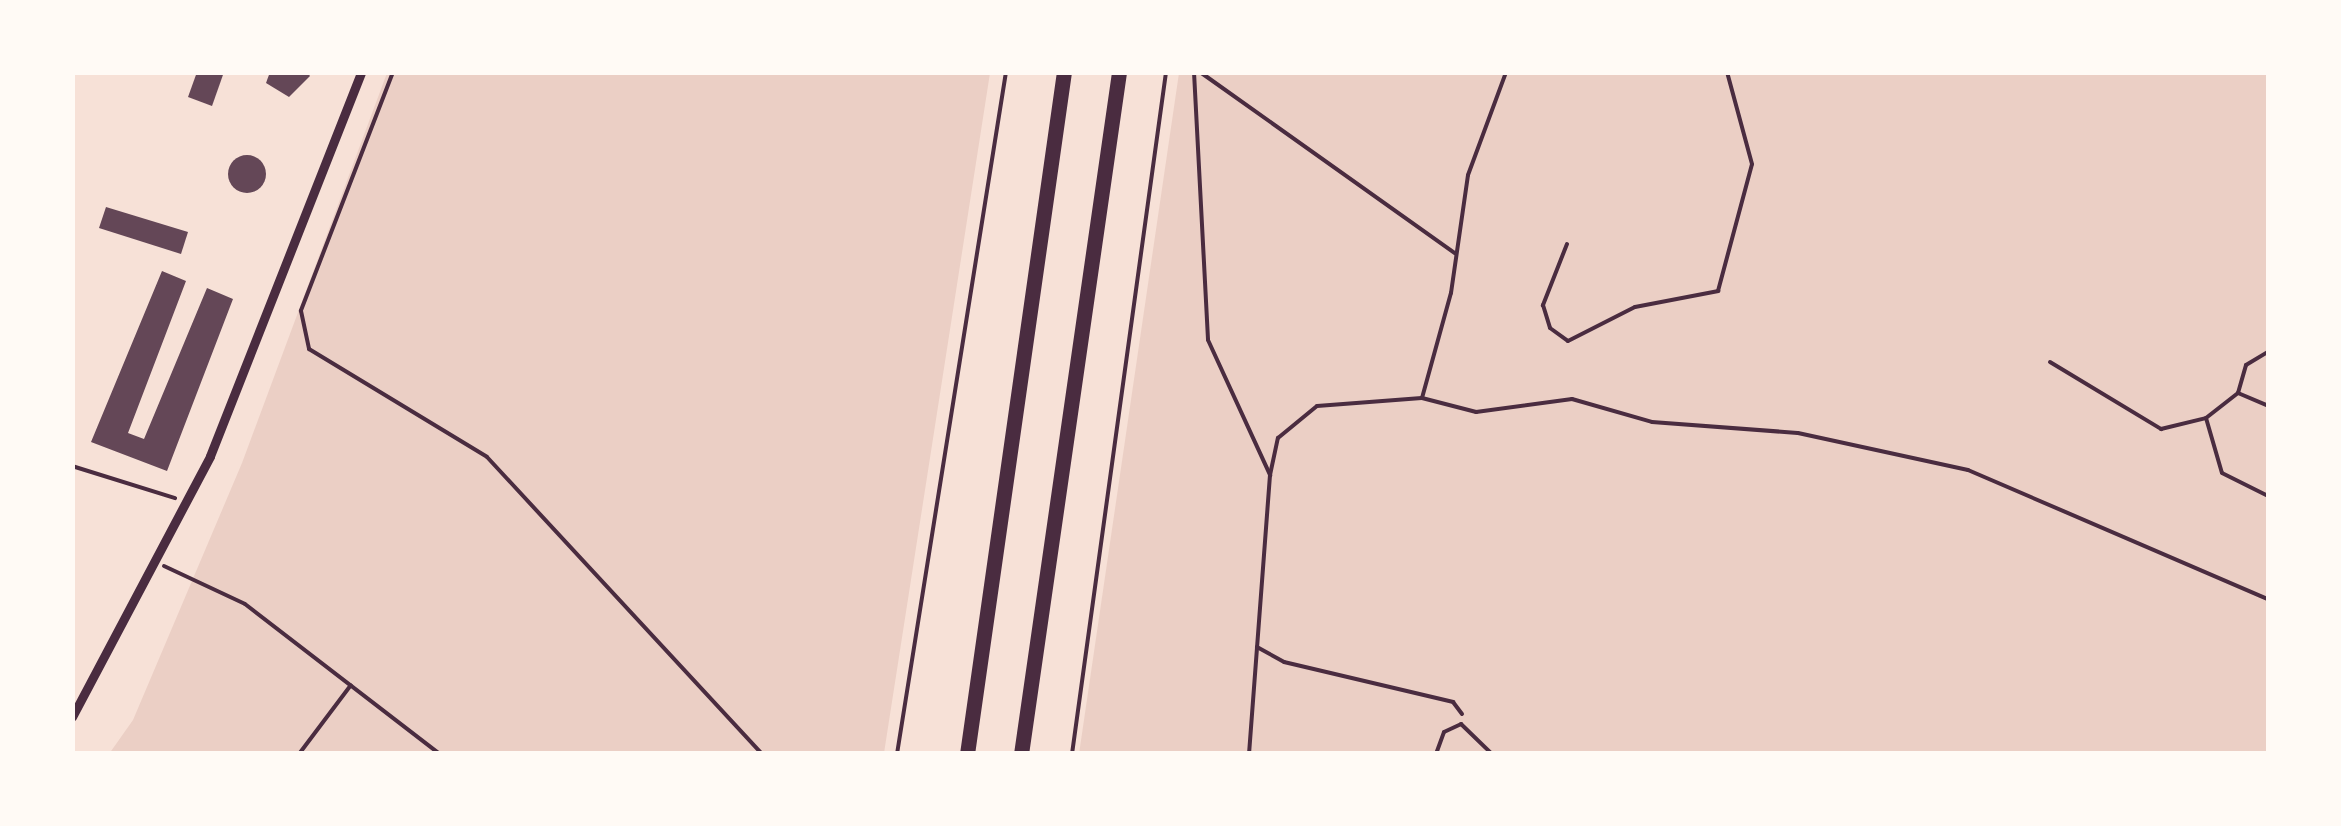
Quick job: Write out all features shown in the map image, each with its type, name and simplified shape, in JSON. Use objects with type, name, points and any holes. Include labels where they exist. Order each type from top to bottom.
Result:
[{"type":"highway","points":[[967,754],[1064,72]]},
{"type":"highway","points":[[1021,754],[1119,72]]},
{"type":"street","points":[[72,716],[159,564],[189,503],[360,72]]},
{"type":"lane","points":[[1567,244],[1544,305],[1550,328],[1568,342],[1595,335],[1635,307],[1718,291],[1752,164],[1727,72]]},
{"type":"lane","points":[[2050,362],[2150,427],[2206,418],[2238,393],[2246,365],[2268,352]]},
{"type":"lane","points":[[2238,393],[2268,406]]},
{"type":"lane","points":[[2206,418],[2222,472],[2268,496]]},
{"type":"lane","points":[[1436,754],[1444,732],[1461,724],[1492,754]]},
{"type":"path","points":[[394,72],[301,311],[308,349],[487,457],[762,754]]},
{"type":"path","points":[[897,754],[1006,72]]},
{"type":"path","points":[[1072,754],[1166,72]]},
{"type":"path","points":[[1197,72],[1456,252]]},
{"type":"path","points":[[1197,72],[1208,340],[1270,474]]},
{"type":"path","points":[[1422,398],[1456,252],[1468,175],[1506,72]]},
{"type":"path","points":[[1249,754],[1270,474],[1278,438],[1317,406],[1422,398],[1476,412],[1572,399],[1652,422],[1798,433],[1900,453],[2034,493],[2268,599]]},
{"type":"path","points":[[72,466],[189,503]]},
{"type":"path","points":[[159,564],[246,604],[440,754]]},
{"type":"path","points":[[1258,647],[1300,667],[1454,702],[1461,724]]},
{"type":"path","points":[[300,754],[351,686]]},
{"type":"shaded area","points":[[387,73],[990,73],[884,753],[109,754],[133,720],[242,463]]},
{"type":"shaded area","points":[[1179,73],[2268,73],[2268,753],[1079,754]]},
{"type":"building","points":[[197,72],[224,72],[212,106],[188,97]]},
{"type":"building","points":[[270,72],[307,72],[310,76],[289,97],[266,83]]},
{"type":"building","points":[[247,155],[260,161],[266,174],[260,187],[247,193],[234,187],[228,174],[234,161]]},
{"type":"building","points":[[106,207],[188,232],[181,254],[99,228]]},
{"type":"building","points":[[162,271],[186,281],[128,433],[144,439],[207,288],[233,299],[167,471],[91,442]]}]
